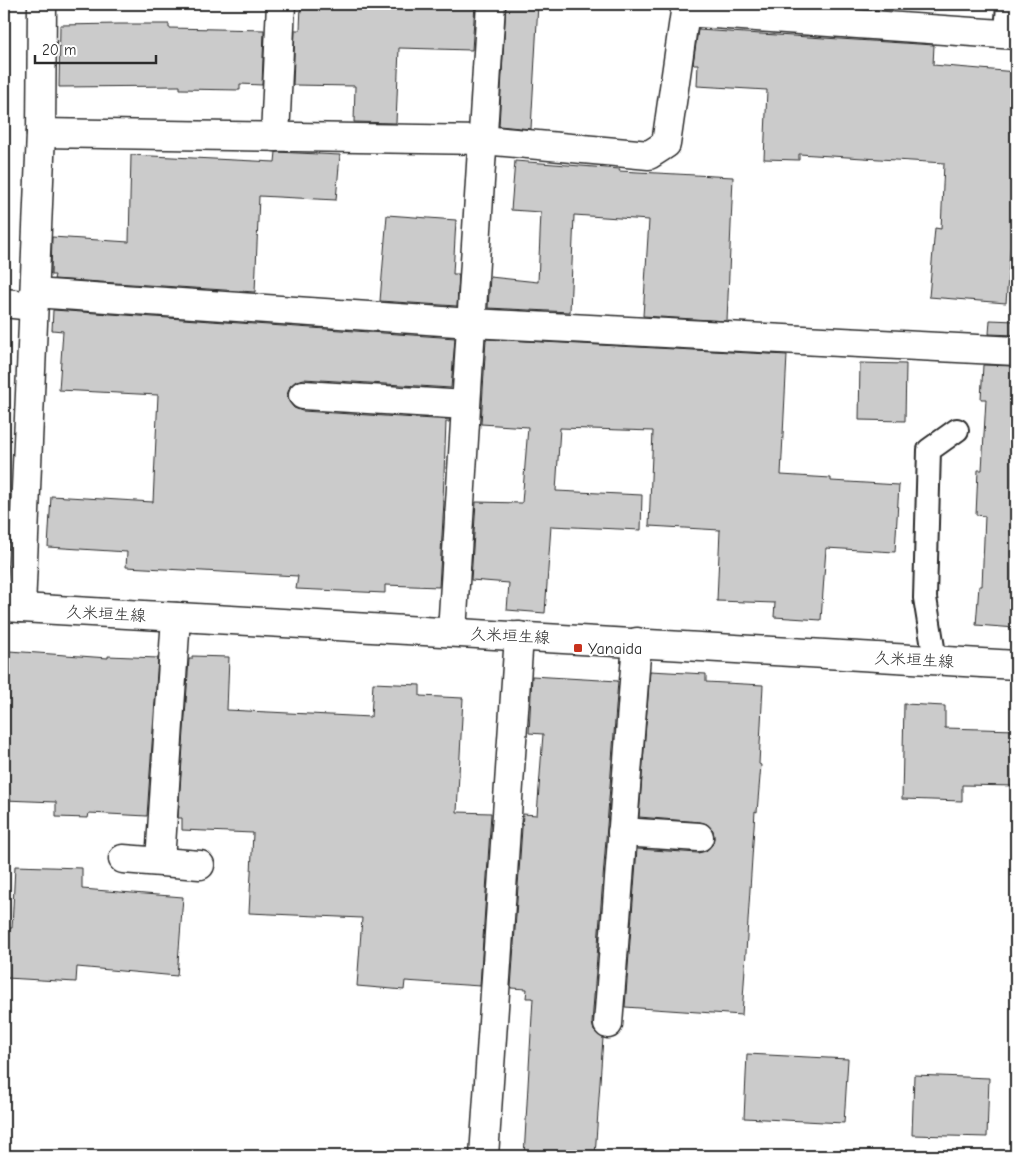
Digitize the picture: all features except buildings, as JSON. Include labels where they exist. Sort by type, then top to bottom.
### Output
[{"type":"street","points":[[12,608],[34,299],[41,133],[42,4]]},
{"type":"street","points":[[275,137],[281,4]]},
{"type":"street","points":[[452,632],[490,4]]},
{"type":"street","points":[[41,133],[483,140],[649,155],[666,144],[686,8],[1011,35]]},
{"type":"street","points":[[4,303],[34,299],[1016,351]]},
{"type":"street","points":[[303,395],[466,405]]},
{"type":"street","name":"久米垣生線","points":[[12,608],[1016,665]]},
{"type":"street","points":[[160,861],[176,617]]},
{"type":"street","points":[[484,1156],[519,636]]},
{"type":"street","points":[[608,1024],[637,642]]},
{"type":"street","points":[[622,832],[699,837]]},
{"type":"street","points":[[123,858],[200,865]]},
{"type":"lane","points":[[1008,4],[1011,35]]},
{"type":"lane","points":[[935,660],[925,598],[929,450],[957,430]]},
{"type":"place","name":"Yanaida","points":[[578,648]]}]
